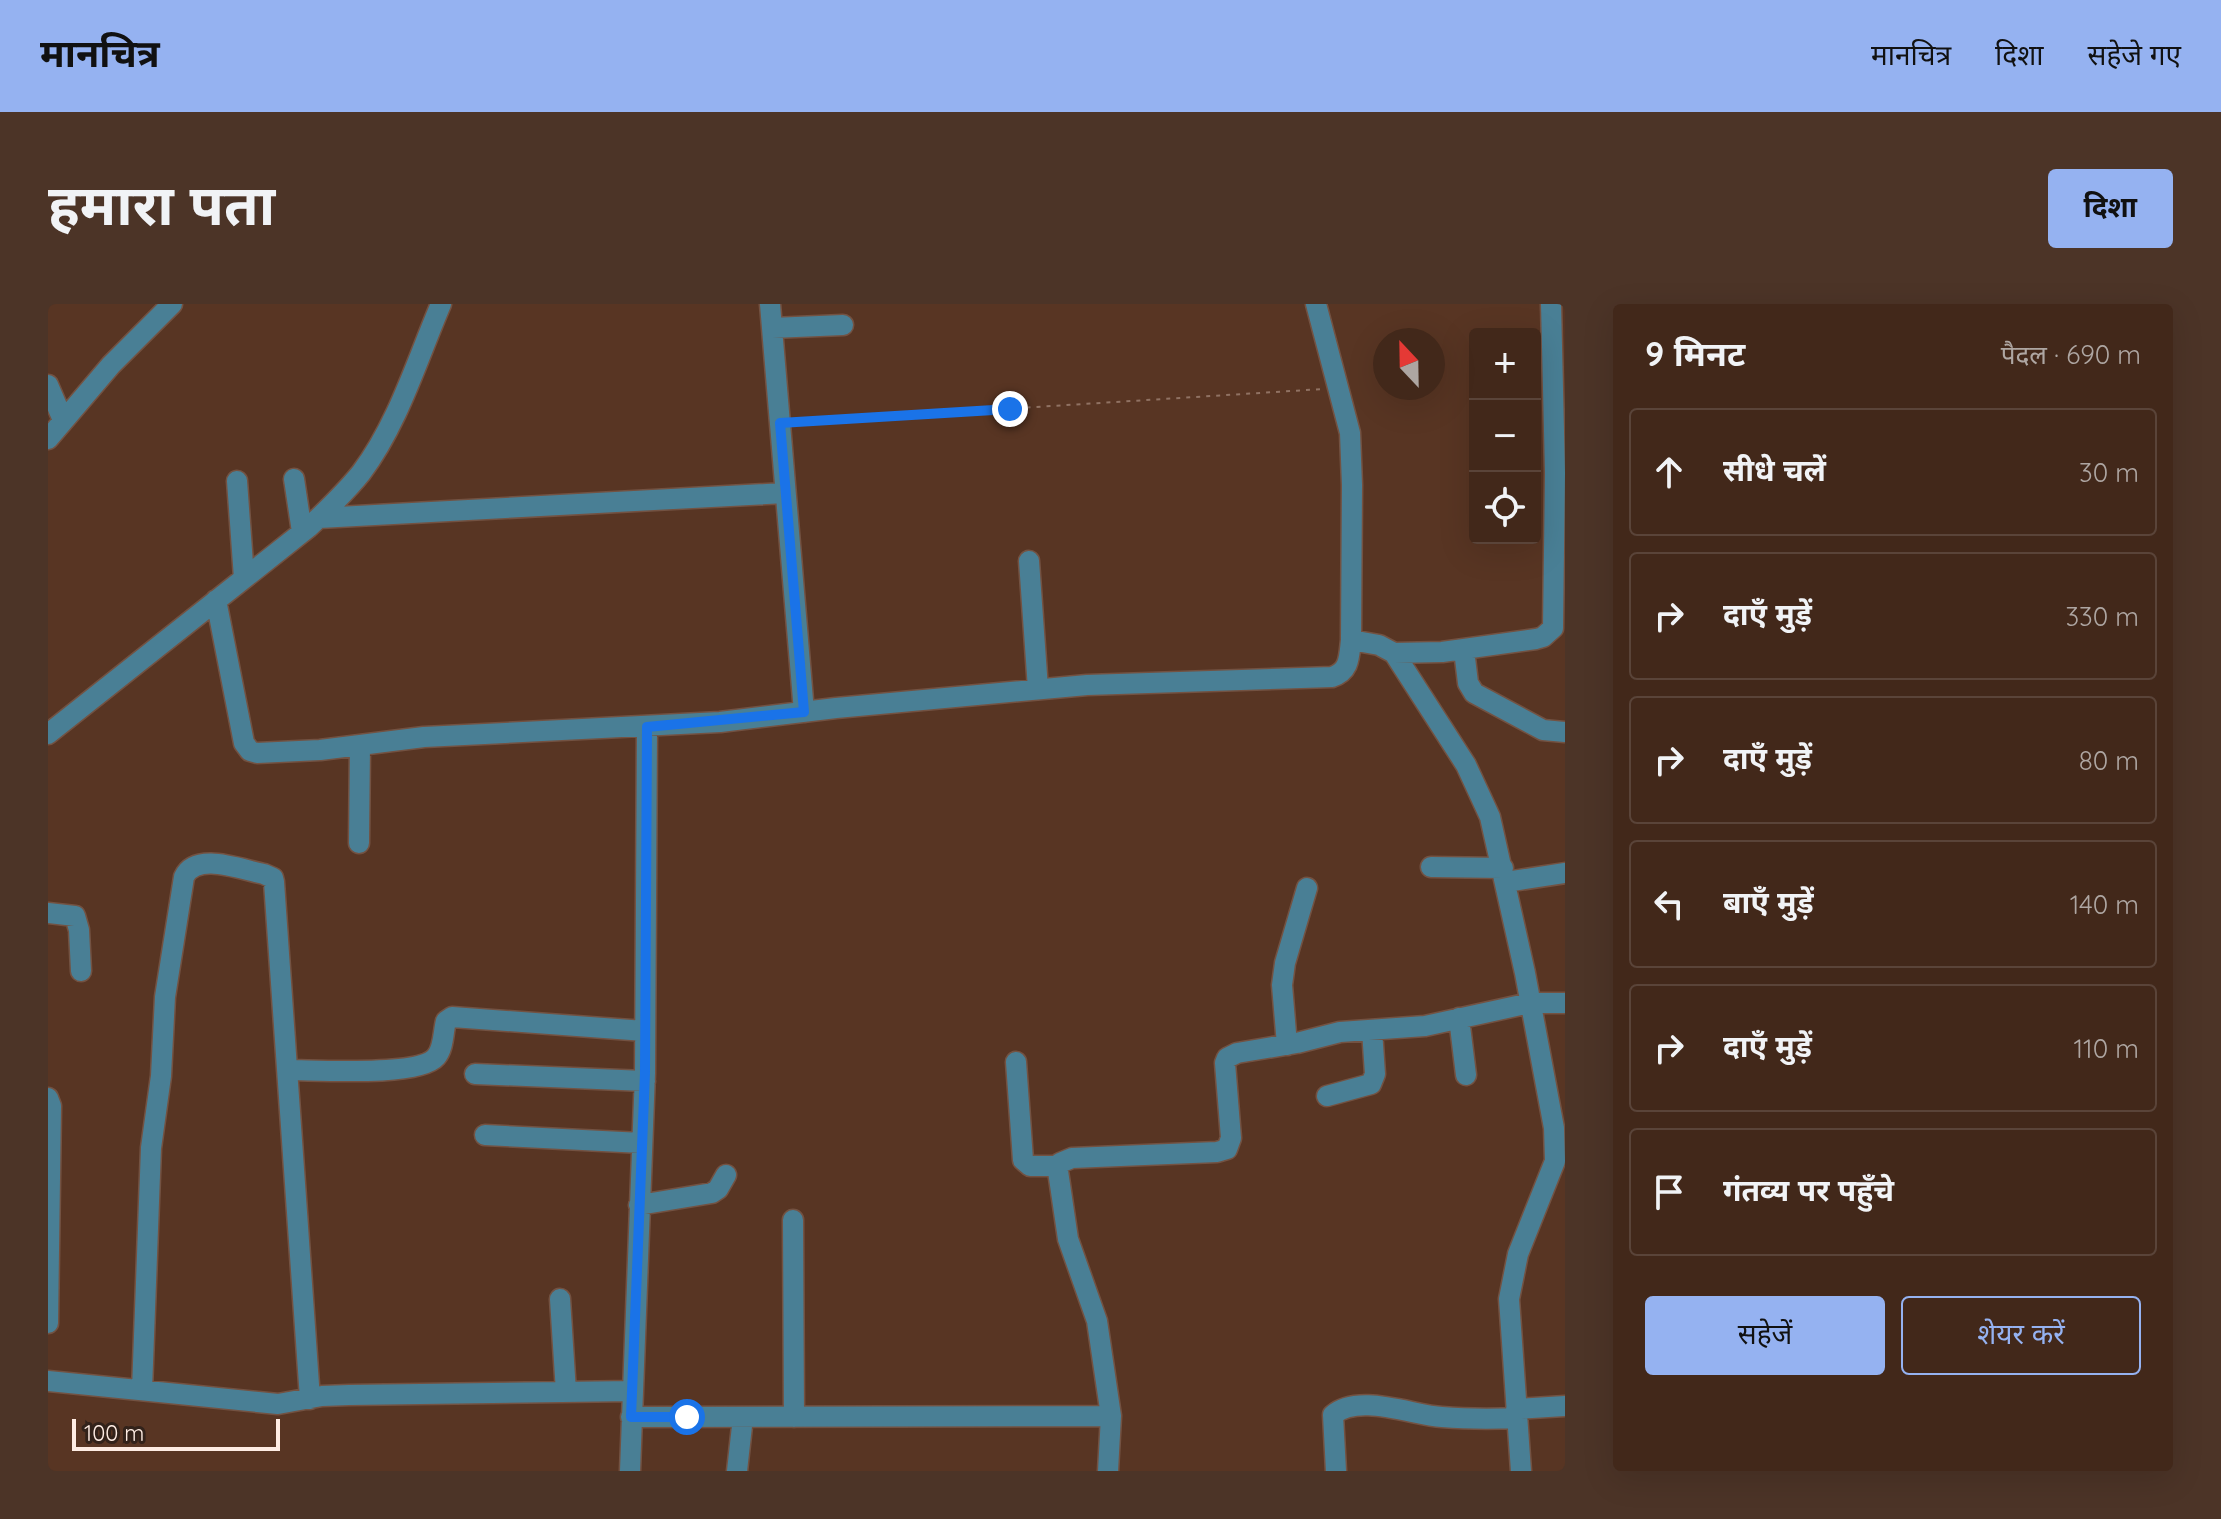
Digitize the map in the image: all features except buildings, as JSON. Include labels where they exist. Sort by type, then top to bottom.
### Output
[{"type":"street","points":[[48,439],[111,365],[172,304]]},
{"type":"street","points":[[48,734],[319,518],[354,481],[378,446],[400,403],[441,304]]},
{"type":"street","points":[[770,304],[804,712]]},
{"type":"street","points":[[216,600],[246,748],[266,753],[424,737],[647,727],[1038,689],[1171,681],[1332,677],[1340,674],[1347,665],[1351,640],[1352,472],[1350,433],[1316,304]]},
{"type":"street","points":[[1394,653],[1464,650],[1536,639],[1549,633],[1554,620],[1560,534],[1551,304]]},
{"type":"street","points":[[772,328],[843,325]]},
{"type":"street","points":[[48,385],[63,420]]},
{"type":"street","points":[[294,479],[302,532]]},
{"type":"street","points":[[237,481],[244,578]]},
{"type":"street","points":[[319,518],[785,493]]},
{"type":"street","points":[[1029,561],[1038,689]]},
{"type":"street","points":[[1351,640],[1387,647],[1394,653],[1466,765],[1490,817],[1504,875],[1555,1143],[1555,1161],[1518,1254],[1512,1278],[1509,1320],[1521,1471]]},
{"type":"street","points":[[1464,650],[1468,683],[1474,693],[1543,730],[1565,732]]},
{"type":"street","points":[[630,1471],[645,1081],[647,727]]},
{"type":"street","points":[[359,843],[360,745]]},
{"type":"street","points":[[142,1390],[151,1148],[161,1076],[165,997],[184,877],[191,867],[204,863],[273,878],[310,1399]]},
{"type":"street","points":[[1431,867],[1504,875],[1565,873]]},
{"type":"street","points":[[1287,1045],[1282,985],[1285,963],[1307,888]]},
{"type":"street","points":[[48,913],[75,916],[79,930],[81,971]]},
{"type":"street","points":[[1016,1062],[1023,1160],[1030,1166],[1058,1166],[1072,1158],[1222,1151],[1230,1145],[1231,1138],[1227,1058],[1237,1053],[1340,1032],[1425,1026],[1530,1003],[1565,1003]]},
{"type":"street","points":[[288,1070],[401,1070],[422,1066],[431,1062],[441,1050],[446,1021],[452,1017],[645,1031]]},
{"type":"street","points":[[1459,1018],[1466,1075]]},
{"type":"street","points":[[1327,1096],[1371,1084],[1375,1074],[1372,1030]]},
{"type":"street","points":[[475,1074],[645,1081]]},
{"type":"street","points":[[48,1098],[51,1106],[48,1323]]},
{"type":"street","points":[[485,1135],[642,1143]]},
{"type":"street","points":[[1058,1166],[1068,1239],[1097,1321],[1111,1416],[1108,1471]]},
{"type":"street","points":[[639,1205],[712,1193],[726,1175]]},
{"type":"street","points":[[793,1220],[794,1417]]},
{"type":"street","points":[[560,1299],[566,1392]]},
{"type":"street","points":[[48,1381],[278,1404],[349,1395],[632,1391]]},
{"type":"street","points":[[1336,1471],[1333,1415],[1345,1408],[1374,1406],[1438,1417],[1473,1419],[1565,1406]]},
{"type":"street","points":[[631,1417],[1111,1416]]},
{"type":"street","points":[[737,1471],[743,1417]]},
{"type":"path","points":[[780,423],[1339,388]]},
{"type":"route","points":[[687,1417],[631,1417],[645,1073],[647,727],[804,712],[780,423],[1010,409]]}]
